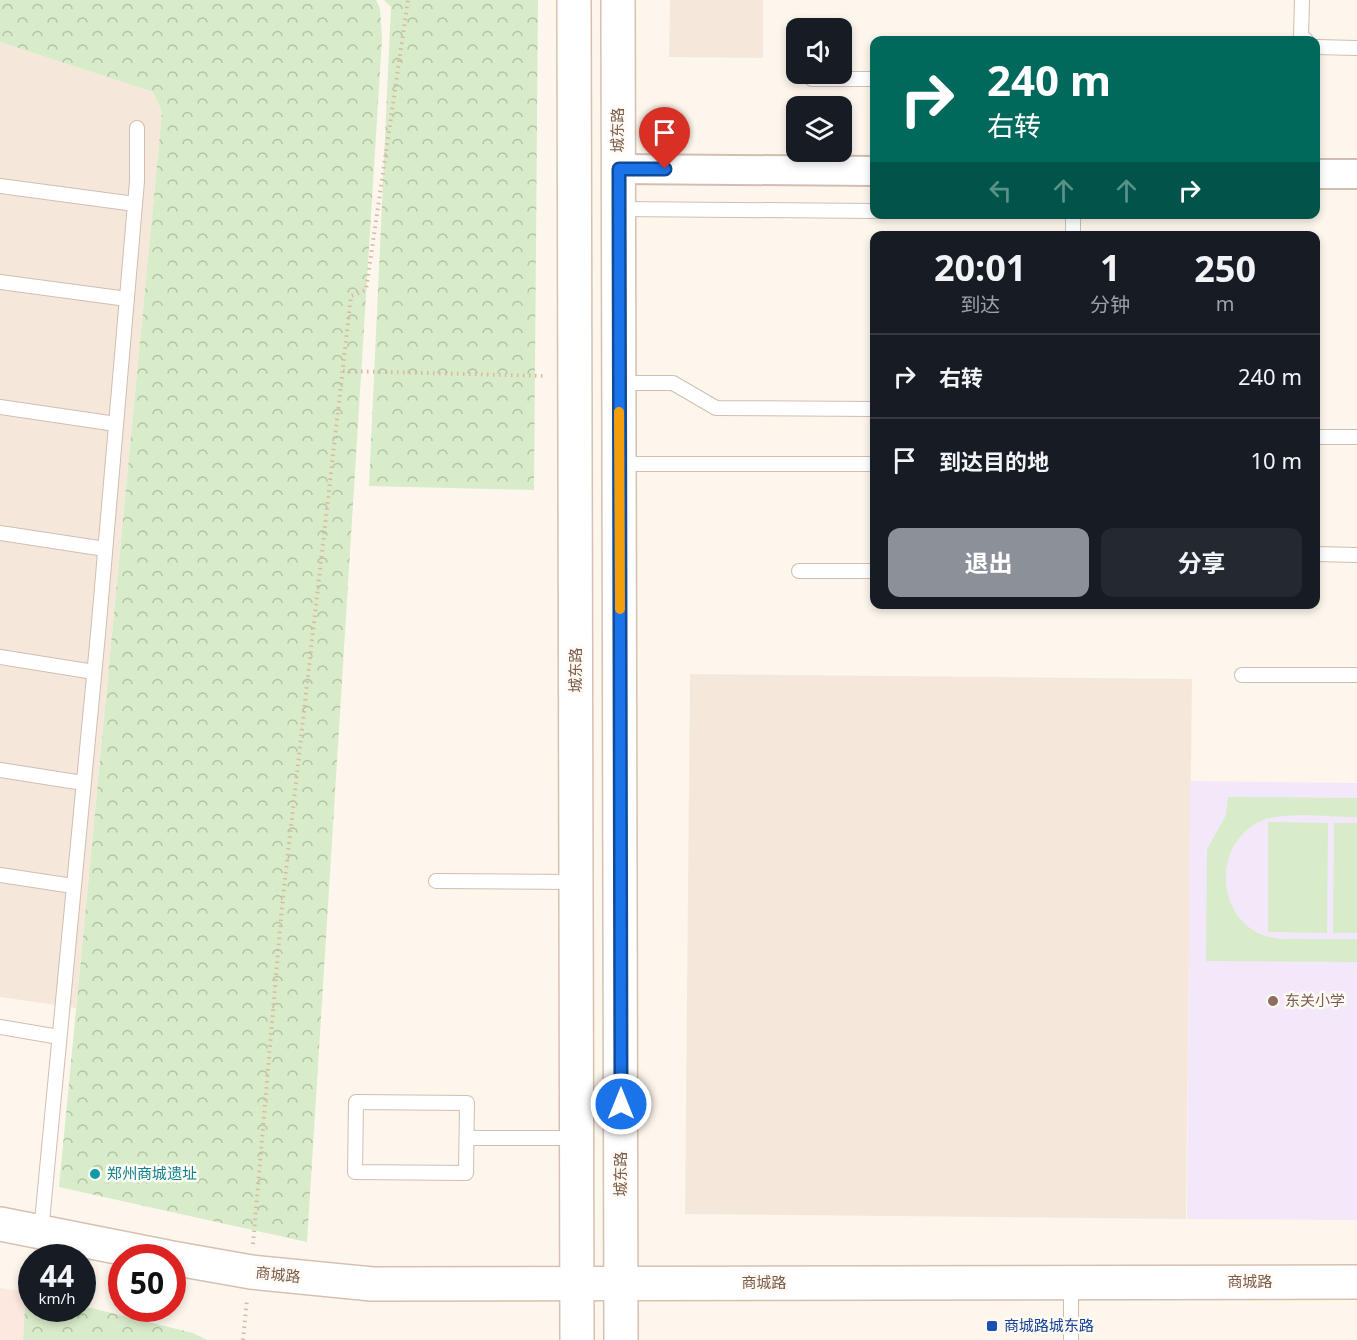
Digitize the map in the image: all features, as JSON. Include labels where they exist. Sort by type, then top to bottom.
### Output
[{"type":"main road","name":"城东路","points":[[574,0],[577,1340]]},
{"type":"main road","name":"城东路","points":[[618,0],[621,1340]]},
{"type":"main road","points":[[0,1224],[108,1245]]},
{"type":"main road","name":"商城路","points":[[186,1261],[250,1272],[372,1284],[1357,1282]]},
{"type":"street","points":[[619,169],[870,171]]},
{"type":"street","points":[[1320,174],[1357,174]]},
{"type":"lane","points":[[1301,36],[1302,0]]},
{"type":"lane","points":[[1320,48],[1357,48]]},
{"type":"lane","points":[[852,79],[870,79]]},
{"type":"lane","points":[[41,1232],[127,299],[135,204],[137,128]]},
{"type":"lane","points":[[0,186],[135,204]]},
{"type":"lane","points":[[619,208],[870,210]]},
{"type":"lane","points":[[0,282],[127,299]]},
{"type":"lane","points":[[619,383],[672,383],[716,408],[870,410]]},
{"type":"lane","points":[[0,407],[116,424]]},
{"type":"lane","points":[[1320,437],[1357,437]]},
{"type":"lane","points":[[619,464],[870,464]]},
{"type":"lane","points":[[0,533],[105,549]]},
{"type":"lane","points":[[1320,554],[1357,555]]},
{"type":"lane","points":[[799,571],[870,571]]},
{"type":"lane","points":[[0,657],[94,672]]},
{"type":"lane","points":[[1242,675],[1357,675]]},
{"type":"lane","points":[[0,770],[83,783]]},
{"type":"lane","points":[[0,875],[73,886]]},
{"type":"lane","points":[[436,881],[576,882]]},
{"type":"lane","points":[[0,1027],[58,1037]]},
{"type":"lane","points":[[356,1102],[467,1102],[467,1138],[466,1173],[355,1172],[356,1102]]},
{"type":"lane","points":[[467,1138],[577,1138]]},
{"type":"lane","points":[[1071,1282],[1071,1340]]},
{"type":"path","points":[[243,1340],[282,906],[351,296],[366,290],[408,0]]},
{"type":"path","points":[[343,371],[575,377]]},
{"type":"shaded area","points":[[670,0],[763,0],[763,58],[669,57]]},
{"type":"shaded area","points":[[0,42],[153,92],[162,112],[76,1008],[0,997]]},
{"type":"shaded area","points":[[690,674],[1192,679],[1186,1219],[685,1214]]},
{"type":"shaded area","name":"东关小学","points":[[1190,781],[1357,783],[1357,1220],[1187,1219]]},
{"type":"shaded area","points":[[0,1288],[18,1291],[18,1322],[24,1322],[23,1340],[0,1340]]},
{"type":"green space","points":[[0,0],[376,0],[380,8],[382,39],[307,1242],[59,1187],[162,112],[153,92],[0,42]]},
{"type":"green space","points":[[384,0],[538,0],[534,490],[369,486],[391,7]]},
{"type":"green space","points":[[1228,797],[1357,798],[1357,817],[1281,816],[1261,821],[1244,832],[1233,848],[1227,866],[1226,885],[1231,903],[1240,919],[1255,931],[1281,939],[1357,939],[1357,962],[1206,961],[1207,849],[1226,815]]},
{"type":"green space","points":[[1268,822],[1328,823],[1327,933],[1268,932]]},
{"type":"green space","points":[[1334,823],[1357,823],[1357,933],[1333,933]]},
{"type":"green space","points":[[96,1309],[108,1312],[108,1322],[148,1322],[193,1333],[207,1340],[23,1340],[24,1322],[96,1322]]},
{"type":"slow traffic","points":[[619,412],[620,609]]},
{"type":"place","name":"东关小学","points":[[1273,1001]]},
{"type":"place","name":"郑州商城遗址","points":[[95,1174]]},
{"type":"place","name":"商城路城东路","points":[[992,1326]]},
{"type":"route","points":[[621,1104],[619,169],[665,169]]}]
